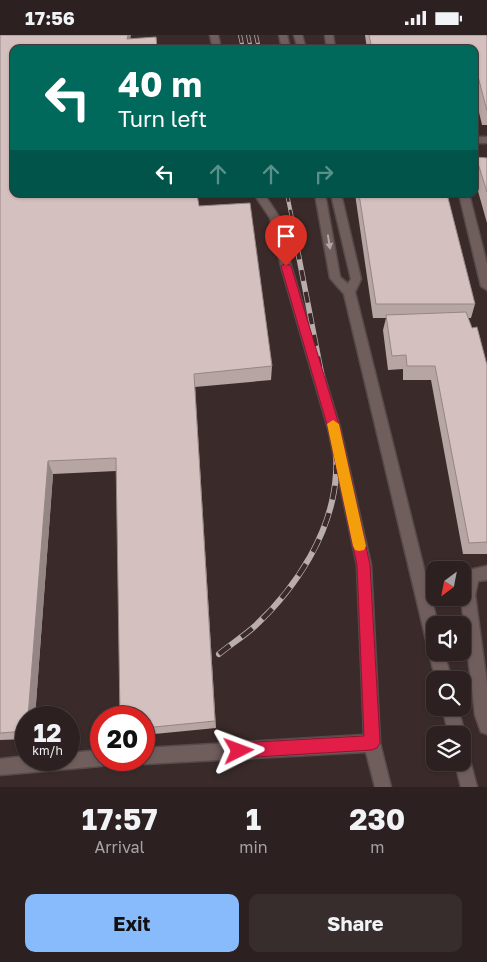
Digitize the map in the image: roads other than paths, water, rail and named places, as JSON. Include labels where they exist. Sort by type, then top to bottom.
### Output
[{"type":"street","points":[[261,197],[275,218],[286,266],[334,428],[364,565],[372,743],[383,787]]},
{"type":"street","points":[[321,197],[336,278],[349,292],[428,616]]},
{"type":"street","points":[[337,197],[356,279],[349,292]]},
{"type":"street","points":[[465,197],[487,286]]},
{"type":"street","points":[[487,573],[474,575],[469,583],[468,595],[483,715],[487,726]]},
{"type":"street","points":[[155,755],[372,743]]},
{"type":"street","points":[[0,767],[90,760]]},
{"type":"street","points":[[465,771],[469,787]]},
{"type":"railway","points":[[240,35],[242,45]]},
{"type":"railway","points":[[248,35],[250,45]]},
{"type":"railway","points":[[256,35],[258,45]]},
{"type":"railway","points":[[288,197],[294,228]]},
{"type":"railway","points":[[293,227],[336,448],[336,473]]},
{"type":"railway","points":[[219,654],[255,626],[285,594],[298,576],[310,557],[328,516],[336,473]]}]
